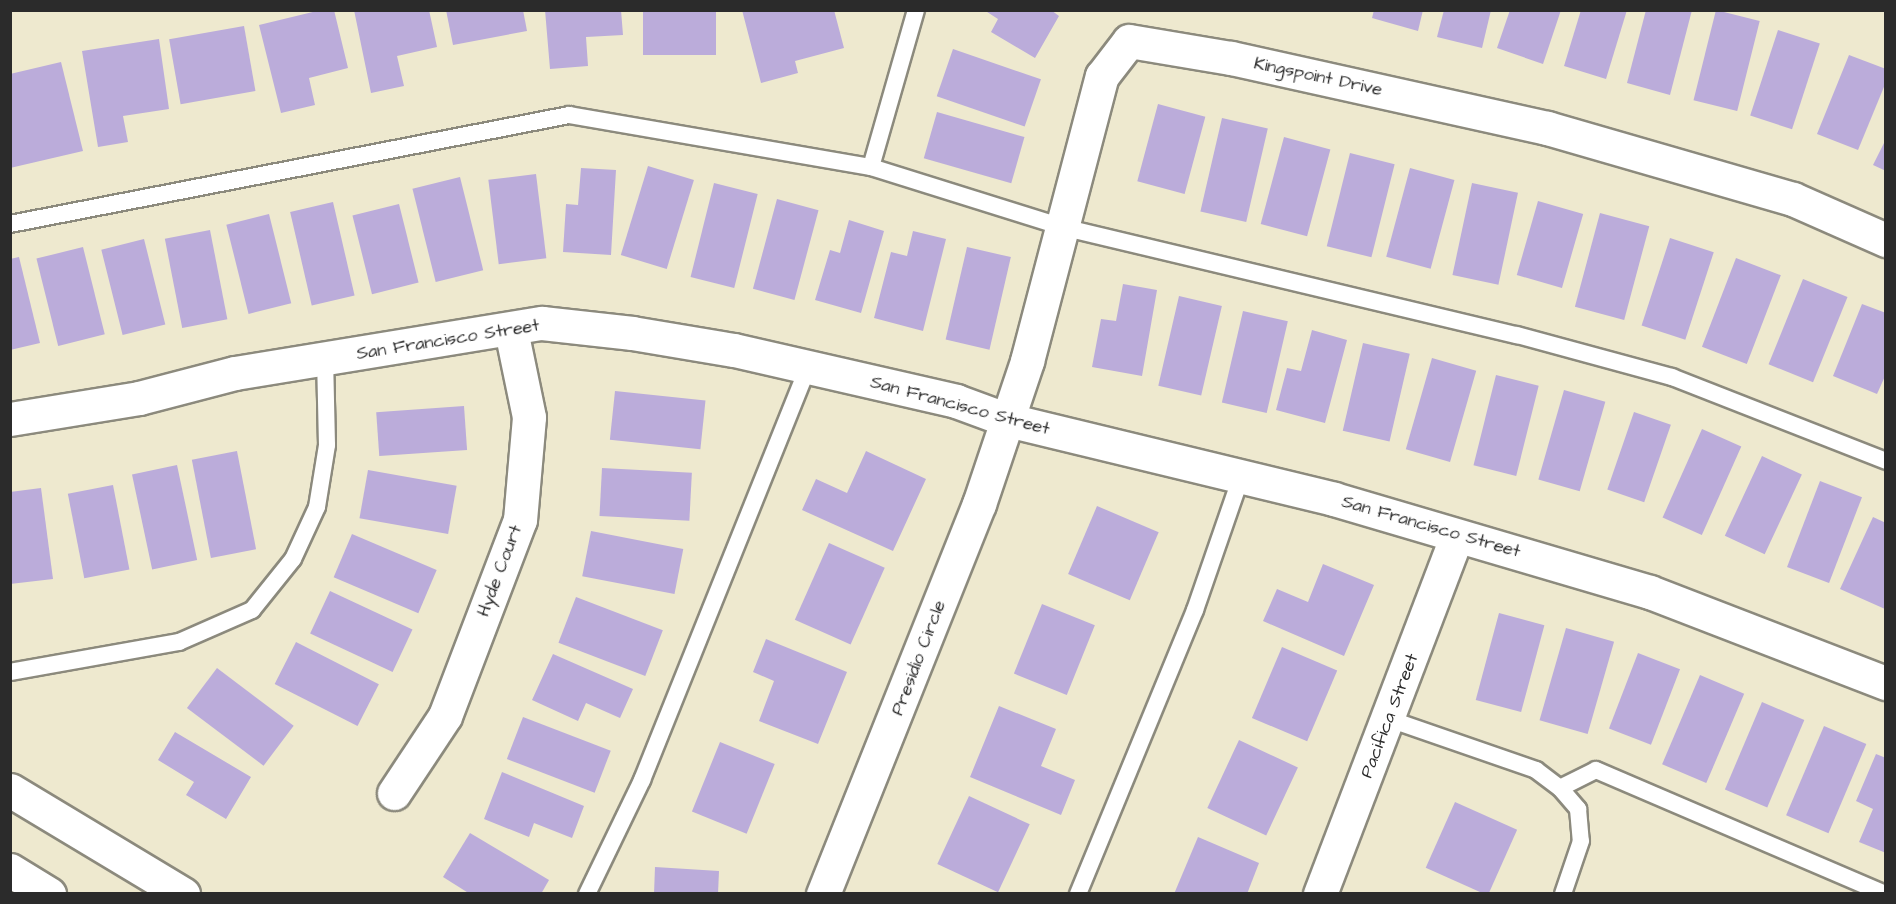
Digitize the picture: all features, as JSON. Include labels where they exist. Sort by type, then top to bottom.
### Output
[{"type":"street","name":"Kingspoint Drive","points":[[1008,420],[1102,76],[1129,41],[1231,58],[1547,128],[1793,199],[1886,240]]},
{"type":"street","name":"San Francisco Street","points":[[10,418],[139,398],[235,373],[511,330],[542,323],[632,333],[808,367],[956,400],[1008,420],[1334,499],[1456,537],[1650,592],[1886,683]]},
{"type":"street","name":"Hyde Court","points":[[394,793],[445,716],[520,520],[529,417],[511,330]]},
{"type":"street","name":"Presidio Circle","points":[[823,894],[979,504],[1008,420]]},
{"type":"street","name":"Pacifica Street","points":[[1320,894],[1389,719],[1456,537]]},
{"type":"street","points":[[10,790],[183,894]]},
{"type":"street","points":[[10,870],[49,894]]},
{"type":"lane","points":[[871,167],[916,10]]},
{"type":"lane","points":[[10,224],[569,115],[871,167],[1062,227],[1518,335],[1672,377],[1886,461]]},
{"type":"lane","points":[[10,672],[179,642],[252,610],[293,559],[317,507],[327,445],[325,359]]},
{"type":"lane","points":[[587,894],[642,780],[808,367]]},
{"type":"lane","points":[[1078,894],[1195,610],[1241,477]]},
{"type":"lane","points":[[1389,719],[1536,770],[1560,788],[1578,809],[1581,841],[1563,894]]},
{"type":"lane","points":[[1560,788],[1596,770],[1885,894]]},
{"type":"building","points":[[321,10],[334,10],[348,68],[309,78],[315,105],[281,113],[259,25]]},
{"type":"building","points":[[354,10],[429,10],[437,47],[397,56],[404,86],[371,93]]},
{"type":"building","points":[[446,10],[523,10],[527,31],[453,45]]},
{"type":"building","points":[[545,10],[621,10],[623,35],[586,37],[588,66],[550,69]]},
{"type":"building","points":[[643,10],[716,10],[716,55],[643,55]]},
{"type":"building","points":[[742,10],[834,10],[844,48],[795,61],[798,73],[761,83]]},
{"type":"building","points":[[984,10],[1051,10],[1059,16],[1035,58],[991,32],[998,19]]},
{"type":"building","points":[[1374,10],[1423,10],[1418,31],[1372,18]]},
{"type":"building","points":[[1444,10],[1491,10],[1482,48],[1437,37]]},
{"type":"building","points":[[1510,10],[1561,10],[1543,64],[1497,48]]},
{"type":"building","points":[[1581,10],[1627,10],[1606,79],[1564,66]]},
{"type":"building","points":[[1646,10],[1692,10],[1670,95],[1627,83]]},
{"type":"building","points":[[1716,10],[1760,21],[1737,111],[1694,100]]},
{"type":"building","points":[[244,26],[255,91],[181,104],[169,39]]},
{"type":"building","points":[[1778,30],[1820,44],[1792,129],[1750,116]]},
{"type":"building","points":[[159,39],[169,109],[123,116],[128,142],[98,147],[82,51]]},
{"type":"building","points":[[953,49],[1041,79],[1025,127],[937,96]]},
{"type":"building","points":[[1849,55],[1886,69],[1886,82],[1858,150],[1817,134]]},
{"type":"building","points":[[61,62],[83,151],[10,168],[10,74]]},
{"type":"building","points":[[1158,104],[1205,117],[1185,194],[1137,181]]},
{"type":"building","points":[[937,112],[1024,137],[1011,183],[924,158]]},
{"type":"building","points":[[1222,118],[1268,129],[1246,222],[1200,212]]},
{"type":"building","points":[[1284,137],[1330,149],[1307,236],[1261,224]]},
{"type":"building","points":[[1886,139],[1886,171],[1873,165]]},
{"type":"building","points":[[1350,153],[1395,164],[1371,257],[1327,246]]},
{"type":"building","points":[[648,166],[694,180],[667,269],[621,255]]},
{"type":"building","points":[[581,168],[616,170],[611,255],[563,252],[566,204],[578,205]]},
{"type":"building","points":[[1410,168],[1454,180],[1431,269],[1386,257]]},
{"type":"building","points":[[536,174],[546,258],[499,264],[488,180]]},
{"type":"building","points":[[460,177],[483,270],[436,282],[412,189]]},
{"type":"building","points":[[714,183],[758,194],[734,288],[691,277]]},
{"type":"building","points":[[1472,183],[1518,193],[1498,285],[1452,275]]},
{"type":"building","points":[[777,199],[819,210],[794,300],[753,289]]},
{"type":"building","points":[[1538,201],[1583,214],[1562,288],[1517,275]]},
{"type":"building","points":[[333,202],[355,296],[312,305],[290,212]]},
{"type":"building","points":[[399,204],[419,283],[372,294],[352,216]]},
{"type":"building","points":[[1600,213],[1649,226],[1624,320],[1575,307]]},
{"type":"building","points":[[269,214],[291,303],[249,314],[226,225]]},
{"type":"building","points":[[849,220],[884,231],[861,313],[815,300],[830,250],[840,253]]},
{"type":"building","points":[[210,230],[227,319],[182,328],[165,239]]},
{"type":"building","points":[[913,231],[946,239],[923,331],[874,318],[891,252],[907,256]]},
{"type":"building","points":[[1670,238],[1714,252],[1685,340],[1642,325]]},
{"type":"building","points":[[144,239],[165,324],[123,335],[101,250]]},
{"type":"building","points":[[83,247],[105,334],[58,346],[36,259]]},
{"type":"building","points":[[967,247],[1011,257],[989,350],[946,340]]},
{"type":"building","points":[[19,257],[40,343],[10,350],[10,259]]},
{"type":"building","points":[[1736,258],[1781,275],[1747,364],[1702,347]]},
{"type":"building","points":[[1803,279],[1848,297],[1813,382],[1769,364]]},
{"type":"building","points":[[1123,284],[1157,290],[1142,376],[1092,367],[1101,319],[1116,321]]},
{"type":"building","points":[[1179,296],[1222,306],[1201,396],[1158,386]]},
{"type":"building","points":[[1862,304],[1886,313],[1886,374],[1877,394],[1833,376]]},
{"type":"building","points":[[1243,311],[1288,321],[1267,413],[1222,403]]},
{"type":"building","points":[[1312,330],[1347,340],[1325,423],[1276,410],[1287,368],[1301,371]]},
{"type":"building","points":[[1363,343],[1410,354],[1390,441],[1343,431]]},
{"type":"building","points":[[1432,358],[1476,371],[1450,462],[1406,449]]},
{"type":"building","points":[[1496,375],[1539,386],[1516,476],[1474,465]]},
{"type":"building","points":[[1564,390],[1605,402],[1580,491],[1538,479]]},
{"type":"building","points":[[615,391],[706,401],[700,449],[610,440]]},
{"type":"building","points":[[464,406],[467,450],[379,456],[376,412]]},
{"type":"building","points":[[1634,412],[1671,425],[1644,502],[1607,490]]},
{"type":"building","points":[[1702,429],[1741,446],[1702,535],[1663,518]]},
{"type":"building","points":[[237,451],[256,549],[211,558],[192,460]]},
{"type":"building","points":[[866,451],[926,479],[893,551],[802,510],[816,479],[847,493]]},
{"type":"building","points":[[1762,456],[1802,475],[1765,554],[1725,536]]},
{"type":"building","points":[[177,465],[197,560],[152,569],[132,475]]},
{"type":"building","points":[[602,468],[692,473],[689,521],[599,516]]},
{"type":"building","points":[[368,470],[457,486],[448,534],[359,518]]},
{"type":"building","points":[[1820,481],[1862,497],[1829,583],[1787,567]]},
{"type":"building","points":[[113,485],[129,569],[84,578],[68,494]]},
{"type":"building","points":[[41,488],[53,579],[10,584],[10,492]]},
{"type":"building","points":[[1097,506],[1159,532],[1130,600],[1068,574]]},
{"type":"building","points":[[1873,517],[1886,523],[1885,609],[1840,589]]},
{"type":"building","points":[[591,531],[683,549],[674,594],[582,576]]},
{"type":"building","points":[[352,534],[437,570],[418,613],[334,577]]},
{"type":"building","points":[[829,543],[885,568],[851,645],[795,620]]},
{"type":"building","points":[[1323,564],[1374,585],[1344,656],[1263,621],[1277,589],[1308,602]]},
{"type":"building","points":[[330,591],[412,629],[393,672],[310,634]]},
{"type":"building","points":[[576,597],[663,630],[645,676],[558,643]]},
{"type":"building","points":[[1042,604],[1095,625],[1067,695],[1014,674]]},
{"type":"building","points":[[1499,613],[1544,625],[1521,712],[1476,700]]},
{"type":"building","points":[[1566,628],[1614,642],[1588,734],[1540,720]]},
{"type":"building","points":[[766,639],[847,672],[818,744],[759,721],[774,681],[753,672]]},
{"type":"building","points":[[296,642],[379,684],[358,726],[275,684]]},
{"type":"building","points":[[1282,647],[1337,670],[1307,741],[1252,718]]},
{"type":"building","points":[[1638,653],[1680,669],[1651,745],[1609,729]]},
{"type":"building","points":[[553,654],[633,689],[620,718],[586,703],[578,721],[532,700]]},
{"type":"building","points":[[217,668],[294,726],[264,766],[187,708]]},
{"type":"building","points":[[1700,675],[1744,694],[1706,783],[1662,764]]},
{"type":"building","points":[[1762,702],[1804,720],[1767,807],[1725,789]]},
{"type":"building","points":[[999,706],[1056,729],[1041,766],[1075,780],[1061,815],[970,777]]},
{"type":"building","points":[[523,717],[611,751],[595,793],[507,759]]},
{"type":"building","points":[[1824,726],[1866,744],[1828,833],[1786,815]]},
{"type":"building","points":[[175,732],[251,777],[226,819],[186,795],[194,782],[158,760]]},
{"type":"building","points":[[1239,740],[1298,767],[1266,835],[1207,808]]},
{"type":"building","points":[[720,742],[775,764],[747,834],[692,812]]},
{"type":"building","points":[[1876,754],[1886,758],[1886,853],[1859,842],[1873,809],[1856,801]]},
{"type":"building","points":[[502,772],[584,806],[572,838],[534,823],[529,837],[484,819]]},
{"type":"building","points":[[969,796],[1030,824],[998,892],[937,864]]},
{"type":"building","points":[[1455,802],[1517,830],[1488,894],[1426,868]]},
{"type":"building","points":[[470,833],[549,880],[541,894],[470,894],[443,877]]},
{"type":"building","points":[[1198,837],[1259,863],[1247,894],[1174,894]]},
{"type":"building","points":[[655,867],[719,871],[718,894],[654,894]]}]
